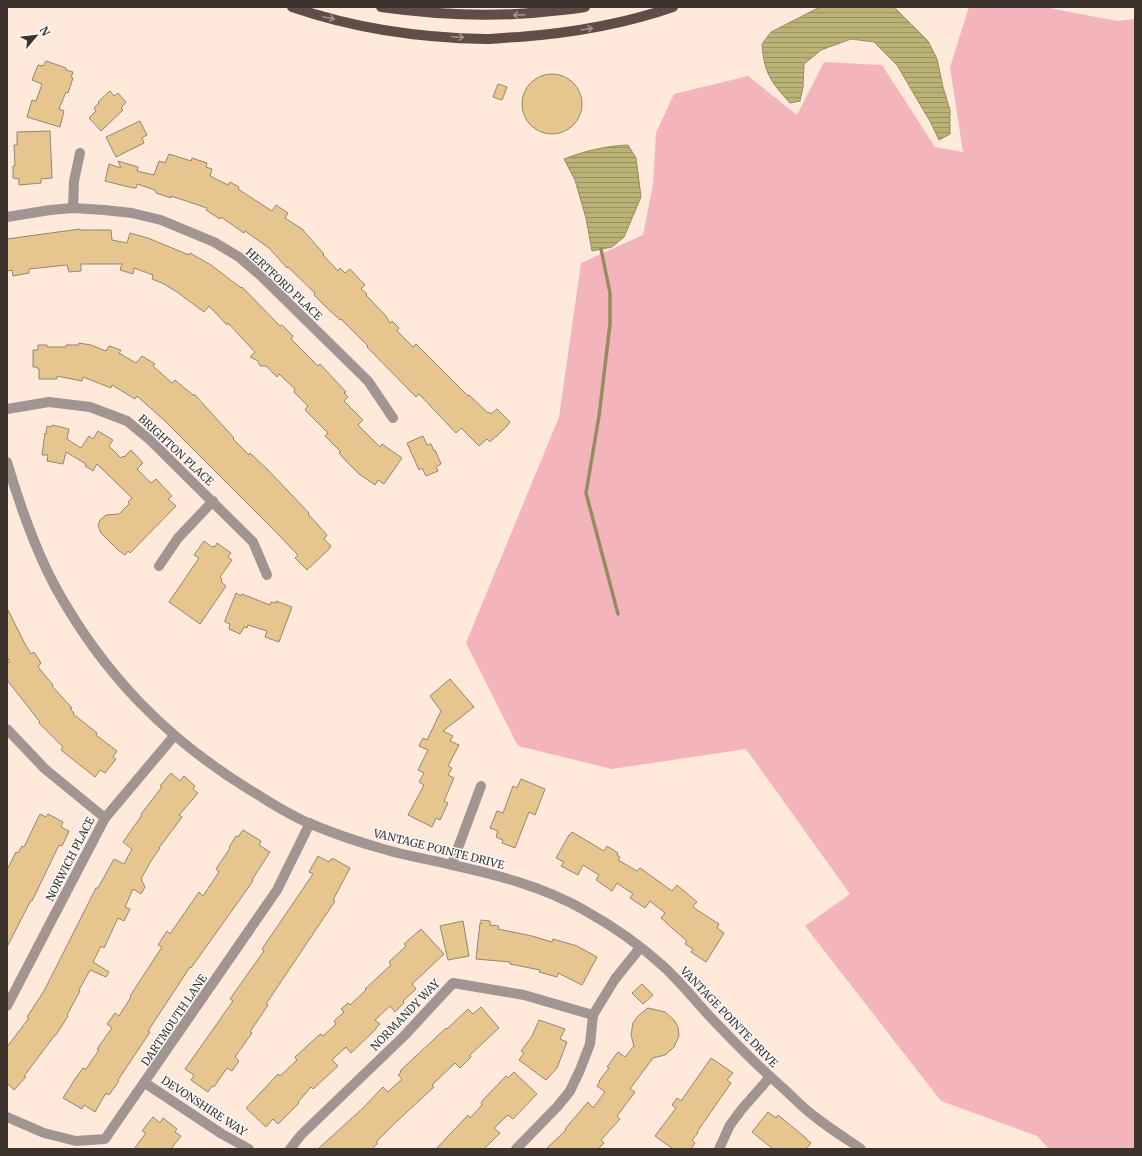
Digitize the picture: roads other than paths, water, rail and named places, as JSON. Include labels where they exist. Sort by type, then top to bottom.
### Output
[{"type":"main road","points":[[292,7],[317,15],[370,27],[428,36],[487,39],[538,35],[591,28],[652,14],[674,7]]},
{"type":"main road","points":[[381,7],[424,13],[480,16],[527,14],[585,7]]},
{"type":"street","points":[[73,208],[74,180],[80,153]]},
{"type":"street","name":"HERTFORD PLACE","points":[[7,217],[73,208],[132,213],[161,220],[214,242],[239,257],[260,275],[368,381],[393,418]]},
{"type":"street","name":"BRIGHTON PLACE","points":[[7,409],[49,402],[90,407],[127,421],[150,440],[213,501],[252,542],[267,575]]},
{"type":"street","name":"VANTAGE POINTE DRIVE","points":[[7,462],[19,503],[36,547],[60,596],[108,666],[139,702],[174,736],[225,775],[280,808],[310,823],[388,851],[452,864],[508,879],[552,894],[582,908],[611,926],[663,966],[719,1026],[770,1077],[812,1115],[861,1149]]},
{"type":"street","points":[[159,566],[178,538],[213,501]]},
{"type":"street","points":[[7,729],[20,745],[44,769],[105,818]]},
{"type":"street","name":"NORWICH PLACE","points":[[7,1006],[105,818],[174,736]]},
{"type":"street","points":[[452,864],[481,786]]},
{"type":"street","name":"DARTMOUTH LANE","points":[[7,1117],[44,1133],[76,1141],[105,1139],[277,890],[310,823]]},
{"type":"street","points":[[516,1149],[557,1107],[570,1091],[590,1044],[593,1015],[615,979],[640,948]]},
{"type":"street","name":"NORMANDY WAY","points":[[290,1149],[305,1130],[404,1036],[453,983],[524,995],[593,1015]]},
{"type":"street","points":[[719,1149],[730,1125],[770,1077]]},
{"type":"street","name":"DEVONSHIRE WAY","points":[[145,1083],[222,1134],[249,1149]]},
{"type":"waterway","points":[[601,249],[610,293],[610,324],[599,416],[586,493],[618,614]]}]
